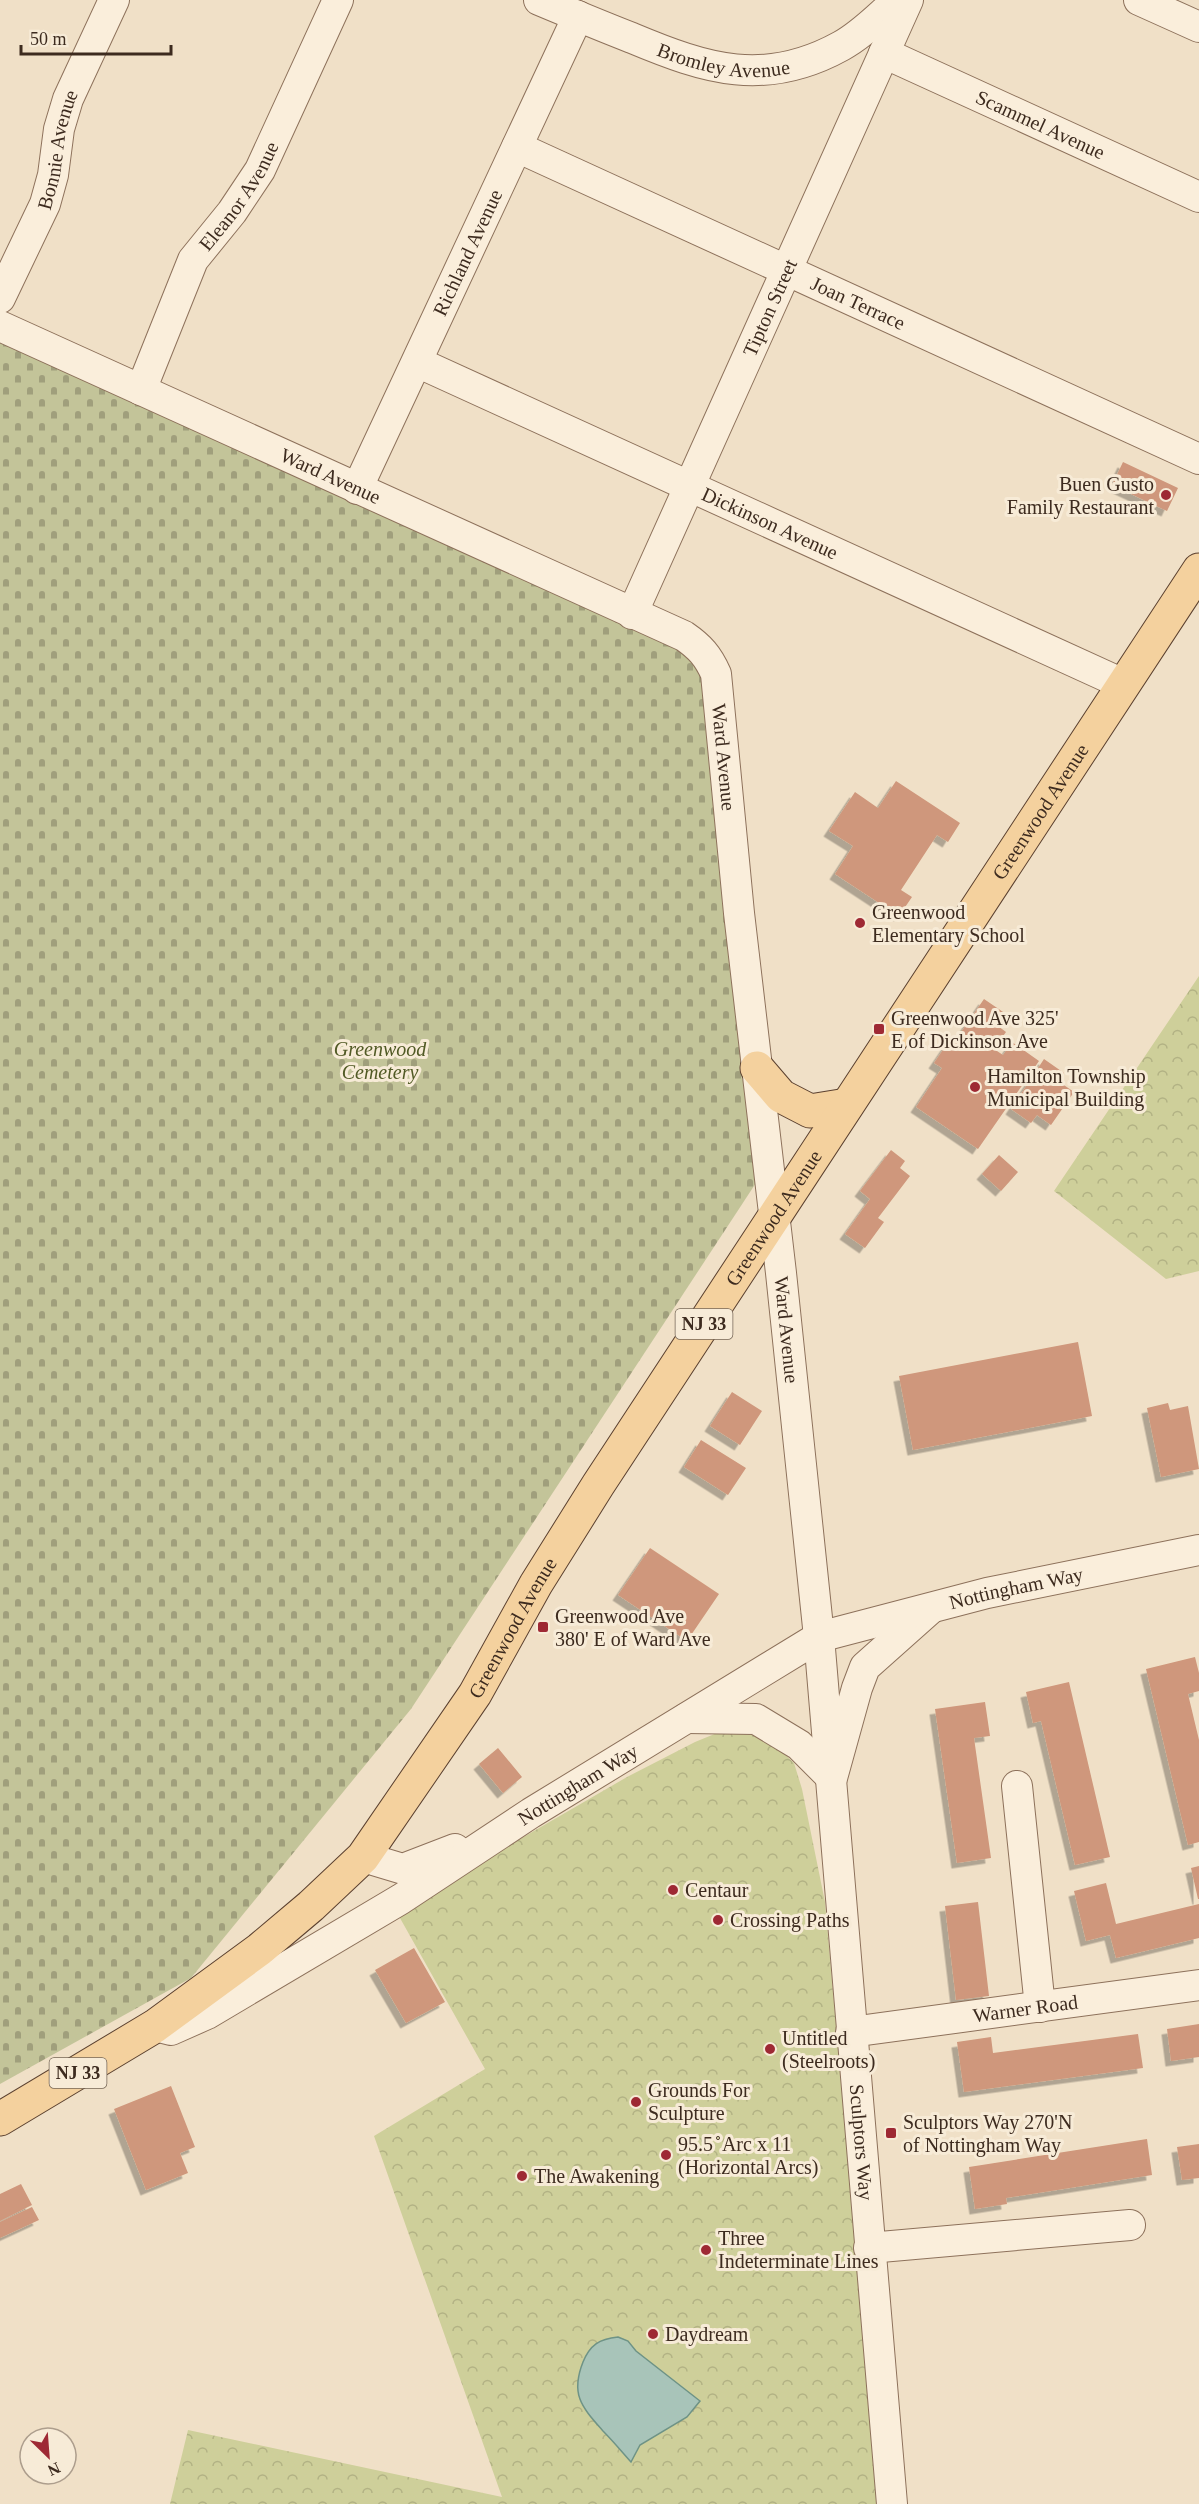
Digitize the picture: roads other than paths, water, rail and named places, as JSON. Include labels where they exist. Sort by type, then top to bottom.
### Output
[{"type":"main road","name":"Greenwood Avenue","points":[[155,2026],[260,1949],[311,1906],[363,1857],[475,1694],[536,1584],[774,1216],[1199,570]]},
{"type":"main road","points":[[757,1068],[781,1096],[810,1111],[847,1106]]},
{"type":"main road","name":"Nottingham Way","points":[[0,2119],[155,2026]]},
{"type":"street","name":"Bonnie Avenue","points":[[0,298],[45,204],[54,175],[60,129],[68,99],[114,0]]},
{"type":"street","name":"Eleanor Avenue","points":[[141,390],[193,261],[232,212],[260,170],[338,0]]},
{"type":"street","name":"Bromley Avenue","points":[[539,0],[695,63],[727,70],[757,71],[790,66],[842,46],[869,27],[898,0]]},
{"type":"street","name":"Tipton Street","points":[[632,614],[908,0]]},
{"type":"street","points":[[1139,0],[1199,27]]},
{"type":"street","name":"Richland Avenue","points":[[357,489],[578,16]]},
{"type":"street","name":"Scammel Avenue","points":[[884,53],[1199,197]]},
{"type":"street","name":"Joan Terrace","points":[[517,147],[1199,459]]},
{"type":"street","name":"Ward Avenue","points":[[0,326],[684,636],[699,646],[710,659],[716,674],[739,913],[819,1637]]},
{"type":"street","name":"Dickinson Avenue","points":[[417,362],[1124,684]]},
{"type":"street","name":"Nottingham Way","points":[[155,2026],[171,2030],[207,2014],[401,1899],[531,1813],[819,1637],[987,1593],[1199,1550]]},
{"type":"street","points":[[687,1718],[756,1719],[799,1745],[832,1778],[865,1667],[933,1607]]},
{"type":"street","name":"Sculptors Way","points":[[819,1637],[892,2504]]},
{"type":"street","points":[[1017,1786],[1040,2007]]},
{"type":"street","points":[[363,1857],[403,1869],[450,1851],[531,1813]]},
{"type":"street","name":"Warner Road","points":[[852,2032],[1199,1985]]},
{"type":"street","points":[[869,2248],[1130,2225]]},
{"type":"place","name":"Buen Gusto Family Restaurant","points":[[1166,495]]},
{"type":"place","name":"Greenwood Elementary School","points":[[860,923]]},
{"type":"place","name":"Greenwood Ave 325' E of Dickinson Ave","points":[[879,1029]]},
{"type":"place","name":"Hamilton Township Municipal Building","points":[[975,1087]]},
{"type":"place","name":"Greenwood Ave 380' E of Ward Ave","points":[[543,1627]]},
{"type":"place","name":"Centaur","points":[[673,1890]]},
{"type":"place","name":"Crossing Paths","points":[[718,1920]]},
{"type":"place","name":"Untitled (Steelroots)","points":[[770,2049]]},
{"type":"place","name":"Grounds For Sculpture","points":[[636,2102]]},
{"type":"place","name":"Sculptors Way 270'N of Nottingham Way","points":[[891,2133]]},
{"type":"place","name":"95.5 ̊ Arc x 11 (Horizontal Arcs)","points":[[666,2155]]},
{"type":"place","name":"The Awakening","points":[[522,2176]]},
{"type":"place","name":"Three Indeterminate Lines","points":[[706,2250]]},
{"type":"place","name":"Daydream","points":[[653,2334]]},
{"type":"park label","name":"Greenwood Cemetery","points":[[380,1060]]}]
